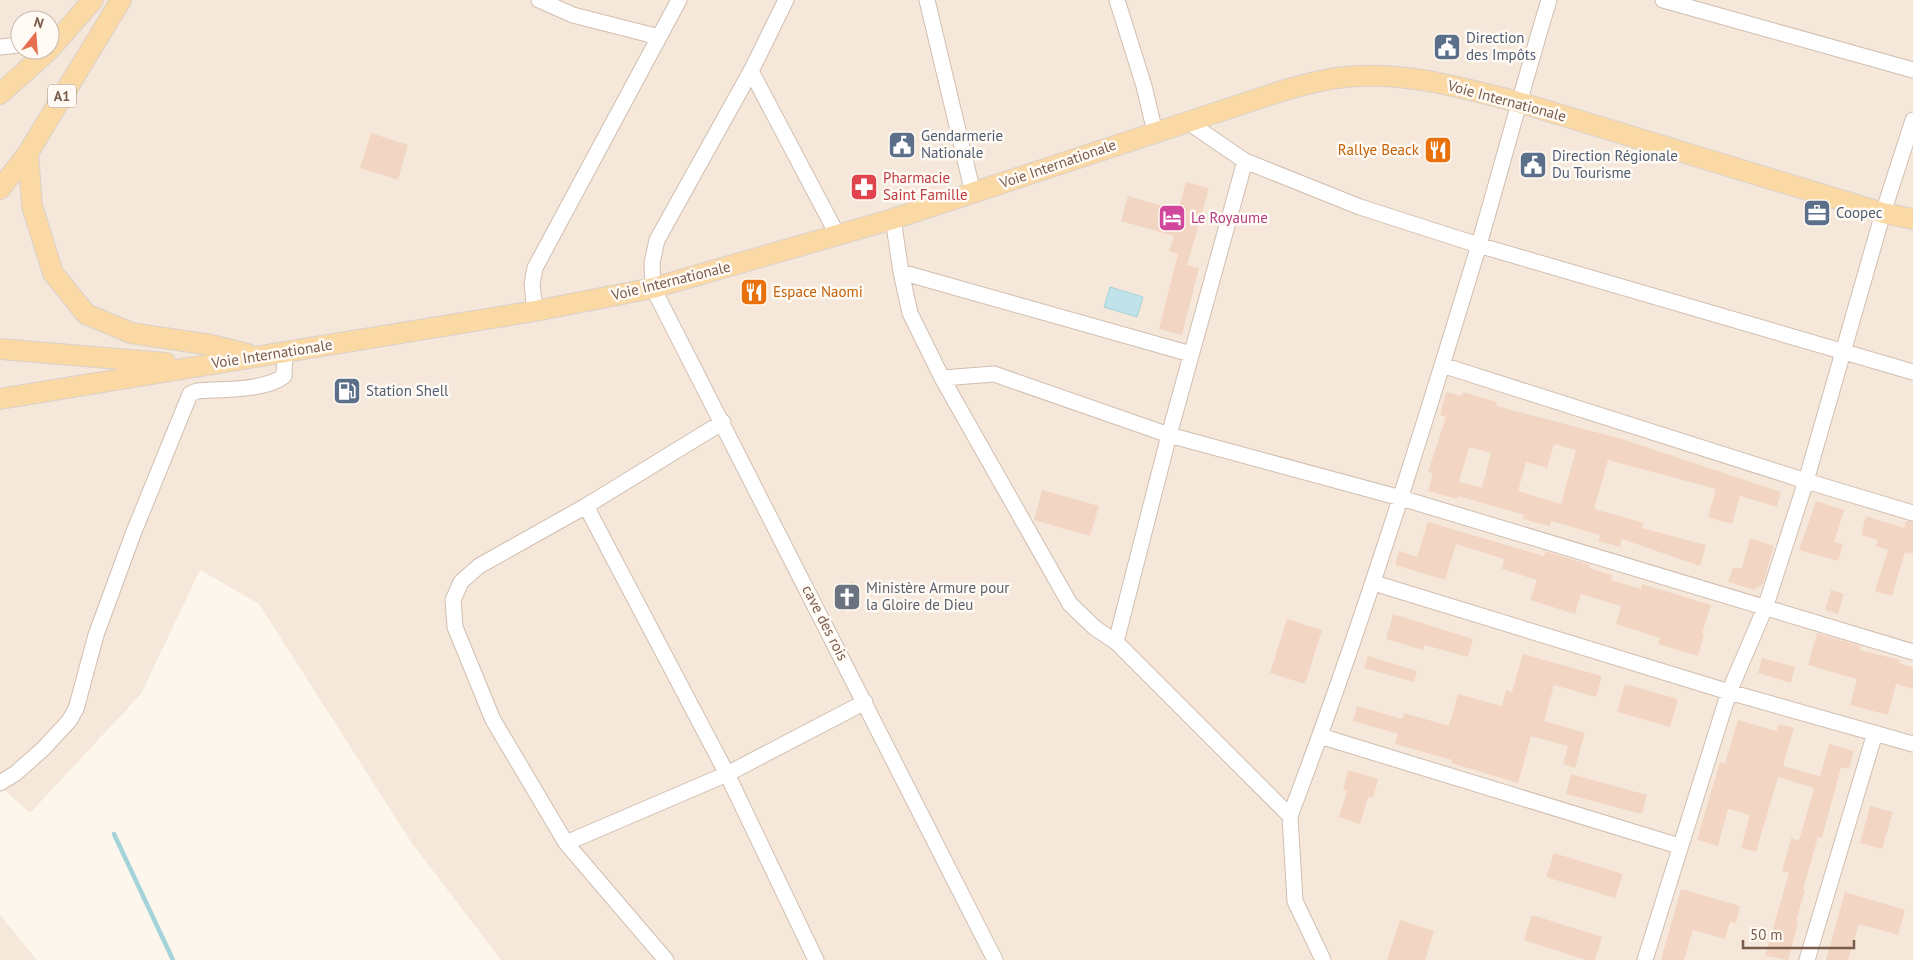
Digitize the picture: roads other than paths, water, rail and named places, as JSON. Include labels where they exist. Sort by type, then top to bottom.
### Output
[{"type":"main road","points":[[60,36],[93,0]]},
{"type":"main road","name":"A1","points":[[0,189],[28,154],[121,0]]},
{"type":"main road","points":[[0,94],[36,60]]},
{"type":"main road","name":"Voie Internationale","points":[[0,399],[535,311],[654,288],[894,219],[1288,89],[1337,78],[1382,76],[1463,87],[1884,213],[1913,219]]},
{"type":"main road","points":[[28,154],[32,206],[53,274],[86,314],[131,333],[211,346],[256,356]]},
{"type":"main road","name":"Voie Internationale","points":[[0,349],[195,366]]},
{"type":"street","points":[[539,0],[573,15],[659,37]]},
{"type":"street","points":[[535,311],[532,284],[536,268],[678,0]]},
{"type":"street","points":[[654,288],[652,263],[657,240],[750,71],[786,0]]},
{"type":"street","points":[[927,0],[973,193]]},
{"type":"street","points":[[1117,0],[1144,86],[1155,132]]},
{"type":"street","points":[[1323,960],[1295,901],[1290,816],[1320,736],[1402,498],[1549,0]]},
{"type":"street","points":[[1663,0],[1913,70]]},
{"type":"street","points":[[750,71],[838,236]]},
{"type":"street","points":[[1645,960],[1679,846],[1729,692],[1765,608],[1806,481],[1913,120]]},
{"type":"street","points":[[1188,122],[1245,161],[1360,207],[1478,245],[1844,354],[1913,372]]},
{"type":"street","points":[[1116,642],[1169,435],[1245,161]]},
{"type":"street","points":[[894,219],[900,272],[910,313],[942,378],[1070,604],[1095,628],[1116,642],[1290,816]]},
{"type":"street","points":[[900,272],[1191,354]]},
{"type":"street","name":"cave des rois","points":[[654,288],[995,960]]},
{"type":"street","points":[[0,783],[16,773],[43,749],[69,721],[76,708],[96,635],[190,394],[197,390],[264,385],[277,381],[284,376],[285,352]]},
{"type":"street","points":[[1442,365],[1806,481],[1913,513]]},
{"type":"street","points":[[942,378],[994,374],[1169,435],[1402,498],[1913,652]]},
{"type":"street","points":[[666,960],[566,844],[492,720],[455,627],[453,600],[461,582],[479,566],[586,506],[723,422]]},
{"type":"street","points":[[586,506],[727,774],[816,960]]},
{"type":"street","points":[[1374,582],[1729,692],[1913,744]]},
{"type":"street","points":[[566,844],[727,774],[865,702]]},
{"type":"street","points":[[1807,960],[1875,733]]},
{"type":"street","points":[[1320,736],[1679,846]]},
{"type":"water","points":[[1110,287],[1143,297],[1137,317],[1104,307]]},
{"type":"waterway","points":[[114,834],[173,960]]},
{"type":"place","name":"Direction des Impôts","points":[[1447,47]]},
{"type":"place","name":"Gendarmerie Nationale","points":[[902,145]]},
{"type":"place","name":"Rallye Beack","points":[[1438,150]]},
{"type":"place","name":"Direction Régionale Du Tourisme","points":[[1533,165]]},
{"type":"place","name":"Pharmacie Saint Famille","points":[[864,187]]},
{"type":"place","name":"Coopec","points":[[1817,213]]},
{"type":"place","name":"Le Royaume","points":[[1172,218]]},
{"type":"place","name":"Espace Naomi","points":[[754,292]]},
{"type":"place","name":"Station Shell","points":[[347,391]]},
{"type":"place","name":"Ministère Armure pour la Gloire de Dieu","points":[[847,597]]}]
